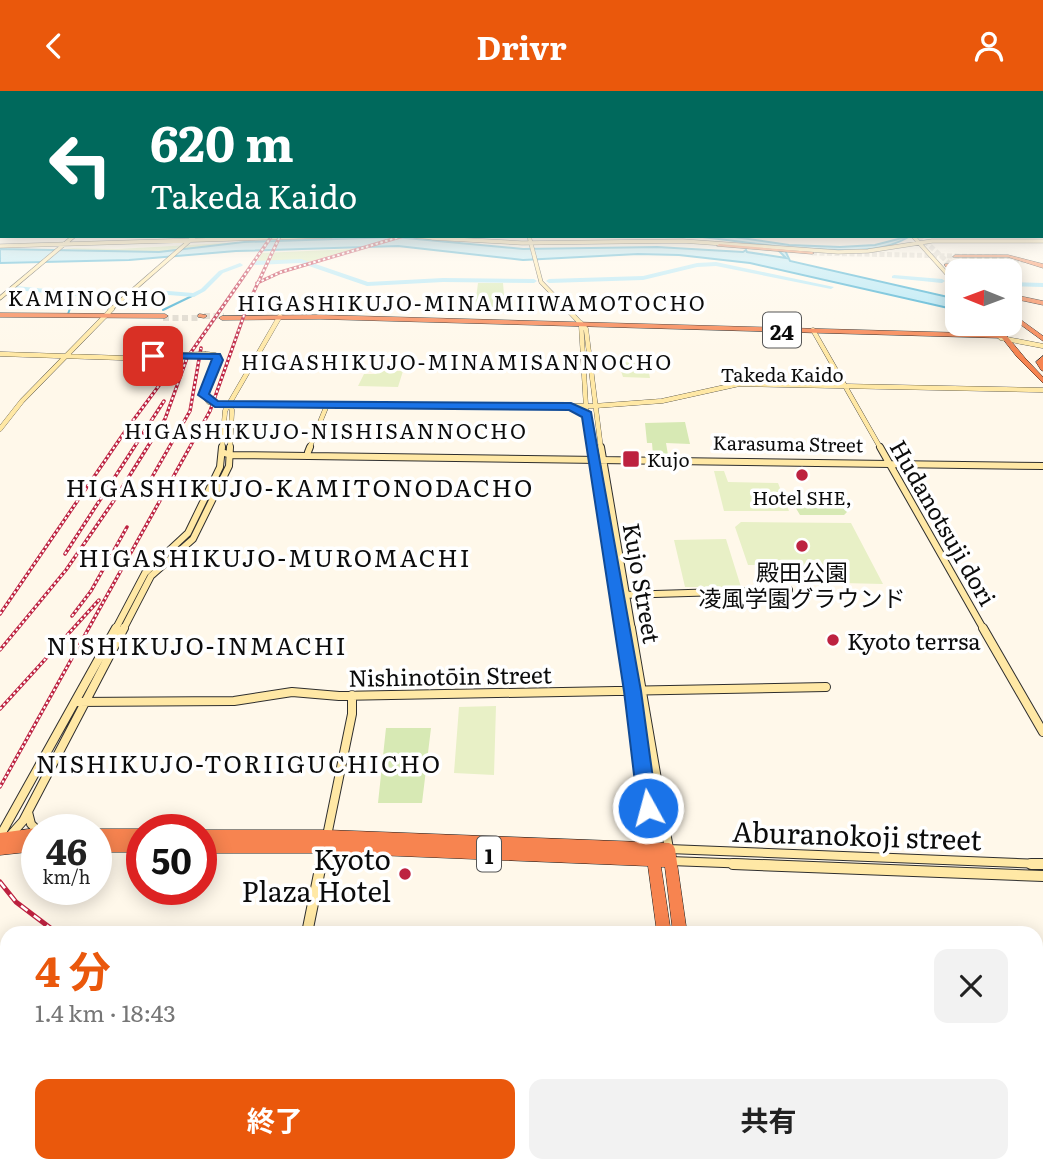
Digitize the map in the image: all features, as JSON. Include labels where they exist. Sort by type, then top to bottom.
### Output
[{"type":"highway","points":[[955,256],[992,255],[985,258],[1020,261],[1043,269]]},
{"type":"highway","points":[[1027,262],[1043,269]]},
{"type":"highway","points":[[1022,299],[1043,304]]},
{"type":"highway","points":[[1022,303],[1043,304]]},
{"type":"highway","points":[[0,316],[164,317]]},
{"type":"highway","name":"24","points":[[223,317],[581,323],[1002,337]]},
{"type":"highway","points":[[1022,325],[1043,342]]},
{"type":"highway","points":[[1002,337],[1043,381]]},
{"type":"highway","points":[[1026,338],[1043,342]]},
{"type":"highway","points":[[1043,358],[1039,362],[1043,369]]},
{"type":"highway","name":"1","points":[[217,837],[669,855]]},
{"type":"highway","name":"1","points":[[217,845],[326,842]]},
{"type":"highway","points":[[0,848],[21,846]]},
{"type":"highway","points":[[653,855],[663,926]]},
{"type":"highway","points":[[669,855],[679,926]]},
{"type":"street","points":[[0,296],[51,253]]},
{"type":"street","points":[[0,429],[103,317],[175,253]]},
{"type":"street","points":[[534,253],[543,284],[581,323]]},
{"type":"street","points":[[819,253],[861,253]]},
{"type":"street","points":[[925,253],[945,277]]},
{"type":"street","points":[[926,253],[945,273]]},
{"type":"street","points":[[4,837],[28,811],[153,572],[196,534],[225,478],[225,411],[280,316]]},
{"type":"street","name":"Kujo Street","points":[[581,323],[586,329],[598,458]]},
{"type":"street","name":"Kujo Street","points":[[581,323],[587,415],[598,458],[637,690],[669,855]]},
{"type":"street","name":"Hudanotsuji dori","points":[[813,330],[1043,732]]},
{"type":"street","points":[[1002,337],[1043,342]]},
{"type":"street","points":[[1002,337],[1026,338]]},
{"type":"street","points":[[0,354],[130,358],[215,355],[218,359],[203,392],[204,397],[212,403],[229,404]]},
{"type":"street","name":"Takeda Kaido","points":[[229,404],[594,407],[669,400],[734,385],[1043,390]]},
{"type":"street","points":[[593,398],[609,406]]},
{"type":"street","points":[[571,407],[585,399]]},
{"type":"street","points":[[308,452],[327,405]]},
{"type":"street","points":[[595,414],[609,406]]},
{"type":"street","points":[[571,407],[587,415]]},
{"type":"street","points":[[0,848],[145,573],[188,533],[227,453]]},
{"type":"street","name":"Karasuma Street","points":[[227,453],[598,458]]},
{"type":"street","name":"Karasuma Street","points":[[227,453],[1043,464]]},
{"type":"street","points":[[621,595],[789,590]]},
{"type":"street","name":"Nishinotōin Street","points":[[76,702],[234,701],[292,692],[352,695],[826,687]]},
{"type":"street","name":"Kujo Street","points":[[637,690],[653,855]]},
{"type":"street","points":[[308,926],[352,714],[352,695]]},
{"type":"street","name":"Aburanokoji street","points":[[669,855],[1043,864]]},
{"type":"street","name":"Aburanokoji street","points":[[669,855],[1043,876]]},
{"type":"green space","points":[[262,253],[338,253],[308,262],[287,260],[256,263]]},
{"type":"green space","points":[[478,283],[503,283],[505,307],[475,307]]},
{"type":"green space","points":[[618,362],[647,363],[650,378],[623,377]]},
{"type":"green space","points":[[379,371],[403,371],[398,387],[358,386],[364,374],[376,374]]},
{"type":"green space","points":[[685,422],[690,444],[666,443],[668,455],[653,455],[652,443],[647,443],[645,423]]},
{"type":"green space","points":[[714,471],[724,471],[728,482],[778,483],[789,511],[724,511]]},
{"type":"green space","points":[[840,499],[847,512],[844,515],[800,515],[791,500]]},
{"type":"green space","name":"殿田公園 凌風学園グラウンド","points":[[741,522],[851,523],[883,584],[760,581],[755,565],[748,565],[735,527]]},
{"type":"green space","points":[[726,539],[741,587],[685,587],[674,540]]},
{"type":"green space","points":[[496,706],[494,775],[454,773],[459,707]]},
{"type":"green space","points":[[386,728],[431,728],[422,803],[378,803]]},
{"type":"water","points":[[0,253],[207,253],[129,260],[0,263]]},
{"type":"water","points":[[464,253],[756,253],[786,258],[781,253],[787,253],[790,261],[945,296],[945,307],[750,263],[679,255],[638,254],[523,260]]},
{"type":"waterway","points":[[255,263],[301,261],[367,284],[443,280],[534,281]]},
{"type":"waterway","points":[[549,281],[643,278],[697,265],[716,264],[831,287]]},
{"type":"waterway","points":[[16,288],[86,295],[156,292],[194,295],[221,272],[240,265]]},
{"type":"waterway","points":[[894,277],[942,281]]},
{"type":"waterway","points":[[1022,284],[1043,285]]},
{"type":"waterway","points":[[68,314],[73,300],[69,294]]},
{"type":"waterway","points":[[163,310],[194,295]]},
{"type":"tunnel","points":[[833,253],[941,256]]},
{"type":"tunnel","points":[[941,256],[1000,257],[1024,261]]},
{"type":"tunnel","points":[[941,256],[945,260]]},
{"type":"tunnel","points":[[204,316],[224,316]]},
{"type":"tunnel","points":[[163,318],[198,318]]},
{"type":"railway","points":[[0,650],[66,570],[115,499],[165,419],[187,358],[260,253]]},
{"type":"railway","points":[[258,282],[272,253]]},
{"type":"railway","points":[[258,282],[281,272],[344,253]]},
{"type":"railway","points":[[0,787],[210,411],[258,282]]},
{"type":"railway","points":[[144,491],[190,411],[201,348]]},
{"type":"railway","points":[[0,614],[126,430],[181,356]]},
{"type":"railway","points":[[65,554],[164,401]]},
{"type":"railway","points":[[72,616],[91,591],[127,527]]},
{"type":"railway","points":[[0,709],[99,600]]},
{"type":"railway","points":[[0,882],[16,902],[48,926]]},
{"type":"place","name":"Kujo","points":[[631,459]]},
{"type":"place","name":"Hotel SHE,","points":[[802,475]]},
{"type":"place","name":"殿田公園 凌風学園グラウンド","points":[[802,546]]},
{"type":"place","name":"Kyoto terrsa","points":[[833,640]]},
{"type":"place","name":"Kyoto Plaza Hotel","points":[[405,874]]},
{"type":"district","name":"KAMINOCHO","points":[[88,296]]},
{"type":"district","name":"HIGASHIKUJO-MINAMIIWAMOTOCHO","points":[[472,301]]},
{"type":"district","name":"HIGASHIKUJO-MINAMISANNOCHO","points":[[457,360]]},
{"type":"district","name":"HIGASHIKUJO-NISHISANNOCHO","points":[[326,429]]},
{"type":"district","name":"HIGASHIKUJO-KAMITONODACHO","points":[[300,486]]},
{"type":"district","name":"HIGASHIKUJO-MUROMACHI","points":[[275,556]]},
{"type":"district","name":"NISHIKUJO-INMACHI","points":[[197,644]]},
{"type":"district","name":"NISHIKUJO-TORIIGUCHICHO","points":[[239,762]]},
{"type":"route","points":[[153,356],[217,356],[218,360],[203,392],[207,400],[215,404],[571,407],[587,415],[619,605],[648,808]]}]
